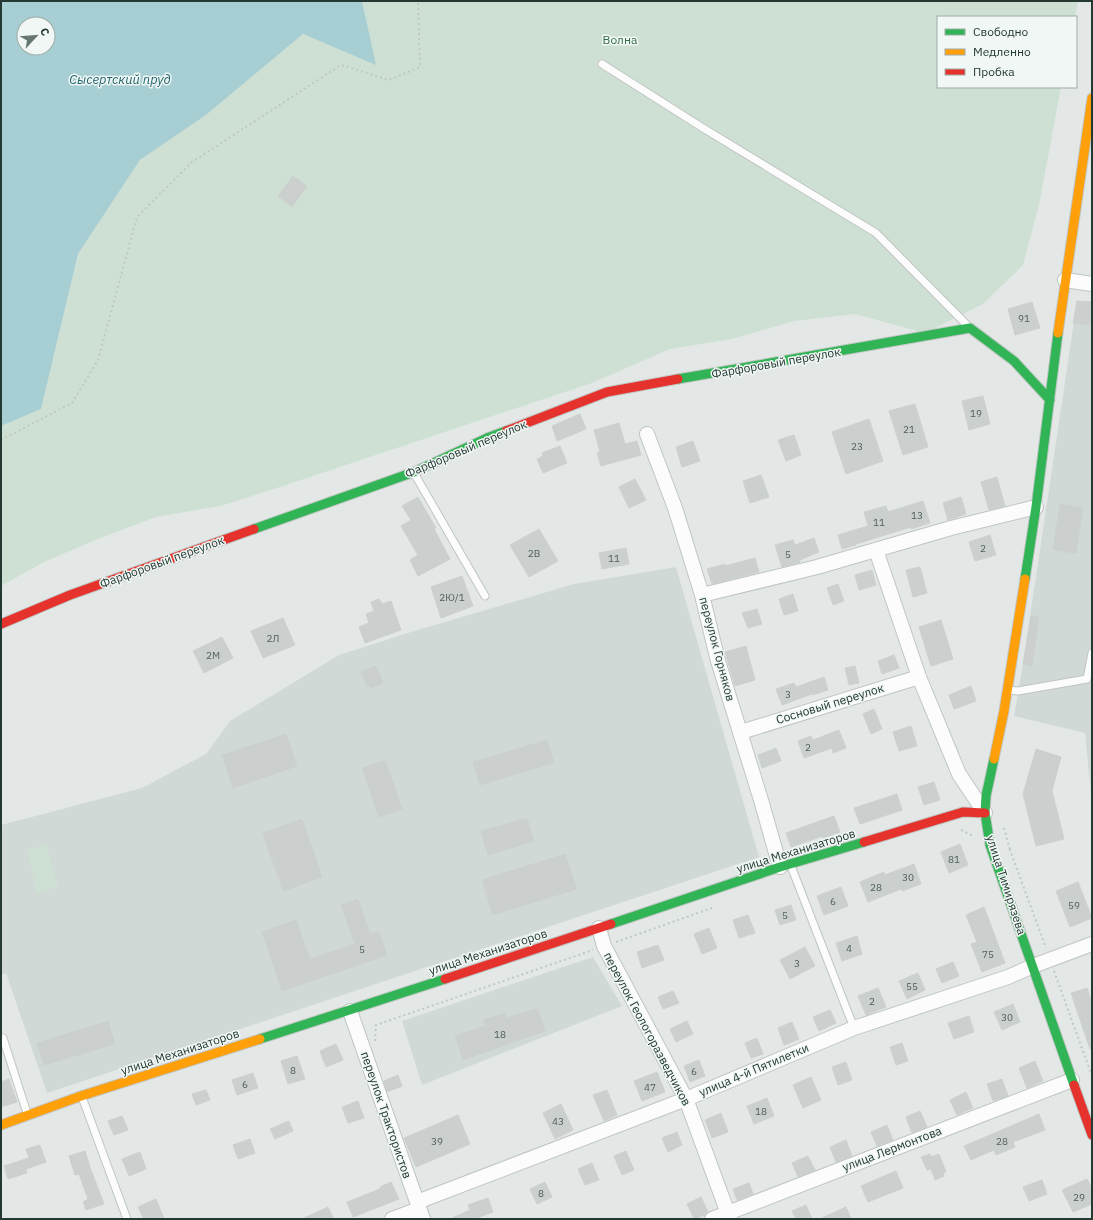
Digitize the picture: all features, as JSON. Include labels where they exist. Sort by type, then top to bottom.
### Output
[{"type":"street","points":[[985,813],[986,796],[1008,690],[1036,507],[1065,280],[1090,121],[1092,98]]},
{"type":"street","points":[[1065,280],[1092,284]]},
{"type":"street","points":[[970,328],[1014,362],[1050,400]]},
{"type":"street","name":"Фарфоровый переулок","points":[[1,624],[70,595],[414,472],[487,438],[607,392],[970,328]]},
{"type":"street","name":"переулок Горняков","points":[[647,434],[675,508],[702,595],[718,660],[761,800],[785,866]]},
{"type":"street","points":[[702,595],[817,567],[951,528],[1036,507]]},
{"type":"street","name":"улица Тимирязева","points":[[876,550],[919,677],[959,774],[985,813],[990,845],[1092,1135]]},
{"type":"street","name":"Сосновый переулок","points":[[741,732],[919,677]]},
{"type":"street","name":"улица Механизаторов","points":[[1,1125],[82,1096],[350,1011],[785,866],[963,812],[985,813]]},
{"type":"street","name":"переулок Геологоразведчиков","points":[[599,928],[604,946],[686,1099],[728,1216]]},
{"type":"street","name":"улица 4-й Пятилетки","points":[[392,1219],[420,1210],[854,1028],[1008,977],[1092,944]]},
{"type":"street","name":"переулок Трактористов","points":[[350,1011],[420,1210]]},
{"type":"street","name":"улица Лермонтова","points":[[712,1219],[728,1216],[1072,1080]]},
{"type":"lane","points":[[602,64],[876,234],[970,328]]},
{"type":"lane","points":[[414,472],[484,596]]},
{"type":"lane","points":[[1008,690],[1018,691],[1087,679],[1092,653]]},
{"type":"lane","points":[[785,866],[854,1028]]},
{"type":"lane","points":[[1,1039],[3,1038],[28,1115]]},
{"type":"lane","points":[[82,1096],[127,1219]]},
{"type":"path","points":[[1,440],[72,403],[98,360],[137,217],[192,162],[341,65],[389,80],[420,66],[418,1]]},
{"type":"path","points":[[959,828],[990,845],[1010,850],[1092,1076]]},
{"type":"path","points":[[374,1047],[376,1025],[714,907]]},
{"type":"shaded area","points":[[1077,301],[1092,302],[1092,804],[1085,733],[1014,716]]},
{"type":"shaded area","points":[[676,567],[759,857],[47,1093],[6,973],[1,975],[1,825],[142,788],[206,754],[230,721],[339,655],[574,584]]},
{"type":"shaded area","points":[[593,957],[622,1006],[422,1085],[402,1021]]},
{"type":"green space","name":"Волна","points":[[362,1],[1078,1],[1075,16],[937,16],[937,88],[1061,88],[1039,205],[1023,265],[983,304],[925,333],[855,314],[794,321],[732,339],[670,349],[592,383],[277,488],[220,506],[156,517],[98,539],[44,562],[1,586],[1,426],[41,409],[78,254],[140,160],[206,115],[303,34],[375,64]]},
{"type":"green space","points":[[46,844],[58,887],[37,893],[27,850]]},
{"type":"water","name":"Сысертский пруд","points":[[1,1],[362,1],[376,65],[303,34],[206,115],[140,160],[78,254],[41,409],[1,426]]},
{"type":"building","points":[[293,176],[307,186],[292,207],[278,196]]},
{"type":"building","points":[[1077,301],[1092,302],[1092,325],[1073,323]]},
{"type":"building","points":[[1032,302],[1040,328],[1015,335],[1008,309]]},
{"type":"building","points":[[983,396],[990,424],[969,430],[962,401]]},
{"type":"building","points":[[915,404],[928,447],[903,455],[889,411]]},
{"type":"building","points":[[580,414],[586,429],[557,441],[552,426]]},
{"type":"building","points":[[869,419],[883,461],[846,474],[832,432]]},
{"type":"building","points":[[619,423],[625,444],[637,441],[641,455],[601,466],[597,453],[600,452],[594,430]]},
{"type":"building","points":[[794,435],[801,455],[786,461],[778,440]]},
{"type":"building","points":[[693,441],[700,461],[682,467],[676,447]]},
{"type":"building","points":[[560,446],[567,463],[543,473],[537,459],[543,456],[542,453]]},
{"type":"building","points":[[761,475],[769,497],[750,503],[743,481]]},
{"type":"building","points":[[997,477],[1005,506],[989,510],[981,482]]},
{"type":"building","points":[[635,479],[646,500],[629,508],[619,487]]},
{"type":"building","points":[[418,497],[436,528],[434,529],[450,559],[418,576],[410,560],[418,555],[401,526],[411,520],[402,506]]},
{"type":"building","points":[[961,497],[966,514],[948,520],[943,503]]},
{"type":"building","points":[[923,501],[930,523],[911,529],[911,527],[842,549],[838,535],[868,526],[864,512],[886,506],[888,512]]},
{"type":"building","points":[[1060,504],[1083,508],[1076,553],[1053,550]]},
{"type":"building","points":[[539,529],[558,561],[529,577],[510,545]]},
{"type":"building","points":[[990,535],[996,555],[975,561],[969,542]]},
{"type":"building","points":[[814,538],[819,552],[800,560],[800,562],[782,567],[775,545],[793,540],[795,545]]},
{"type":"building","points":[[626,548],[629,564],[602,569],[599,553]]},
{"type":"building","points":[[755,558],[759,572],[712,584],[707,569]]},
{"type":"building","points":[[920,567],[927,593],[913,597],[906,570]]},
{"type":"building","points":[[872,570],[876,585],[859,590],[855,575]]},
{"type":"building","points":[[462,576],[473,606],[441,618],[431,587]]},
{"type":"building","points":[[838,584],[844,601],[833,605],[827,588]]},
{"type":"building","points":[[793,594],[798,611],[784,615],[779,599]]},
{"type":"building","points":[[379,599],[382,604],[391,601],[401,630],[365,643],[359,627],[369,623],[366,614],[374,611],[371,602]]},
{"type":"building","points":[[757,609],[762,624],[748,628],[742,613]]},
{"type":"building","points":[[1031,616],[1039,617],[1032,666],[1023,664]]},
{"type":"building","points":[[283,618],[295,645],[263,658],[251,631]]},
{"type":"building","points":[[941,620],[953,659],[931,666],[919,627]]},
{"type":"building","points":[[222,637],[233,658],[204,673],[193,651]]},
{"type":"building","points":[[746,646],[755,680],[735,686],[725,652]]},
{"type":"building","points":[[894,655],[899,668],[882,674],[878,661]]},
{"type":"building","points":[[376,666],[383,683],[371,688],[369,685],[367,686],[361,672]]},
{"type":"building","points":[[855,666],[859,683],[849,685],[845,668]]},
{"type":"building","points":[[824,677],[828,690],[782,705],[776,689],[794,683],[796,687]]},
{"type":"building","points":[[971,686],[976,701],[954,709],[949,695]]},
{"type":"building","points":[[874,709],[882,729],[871,734],[863,714]]},
{"type":"building","points":[[911,726],[917,746],[899,751],[893,732]]},
{"type":"building","points":[[839,730],[846,748],[833,753],[832,748],[804,758],[798,741],[811,736],[813,740]]},
{"type":"building","points":[[286,734],[297,766],[233,788],[222,755]]},
{"type":"building","points":[[547,740],[554,763],[480,785],[473,762]]},
{"type":"building","points":[[776,748],[781,761],[762,768],[758,755]]},
{"type":"building","points":[[1036,749],[1061,757],[1052,791],[1064,839],[1036,846],[1023,794]]},
{"type":"building","points":[[385,760],[402,809],[379,817],[362,768]]},
{"type":"building","points":[[934,782],[940,800],[924,805],[918,787]]},
{"type":"building","points":[[897,794],[902,810],[860,824],[854,808]]},
{"type":"building","points":[[834,816],[840,832],[791,847],[786,833]]},
{"type":"building","points":[[527,818],[534,841],[488,855],[481,831]]},
{"type":"building","points":[[302,819],[322,877],[283,891],[263,833]]},
{"type":"building","points":[[960,844],[968,865],[949,873],[941,852]]},
{"type":"building","points":[[565,854],[577,889],[493,915],[482,880]]},
{"type":"building","points":[[914,864],[921,884],[902,891],[901,889],[868,902],[860,882],[884,872],[885,875]]},
{"type":"building","points":[[1078,882],[1092,918],[1070,927],[1056,891]]},
{"type":"building","points":[[841,887],[848,906],[824,915],[817,896]]},
{"type":"building","points":[[358,899],[370,934],[379,931],[387,955],[282,991],[262,932],[296,920],[310,959],[355,944],[341,905]]},
{"type":"building","points":[[791,905],[796,920],[780,925],[775,910]]},
{"type":"building","points":[[984,907],[1005,963],[982,972],[971,944],[977,942],[966,915]]},
{"type":"building","points":[[748,915],[755,933],[739,938],[733,920]]},
{"type":"building","points":[[709,928],[717,948],[702,954],[694,934]]},
{"type":"building","points":[[857,936],[862,954],[842,961],[836,943]]},
{"type":"building","points":[[658,945],[664,960],[642,968],[637,952]]},
{"type":"building","points":[[805,947],[815,966],[790,979],[780,960]]},
{"type":"building","points":[[953,962],[959,976],[942,983],[936,969]]},
{"type":"building","points":[[918,973],[925,990],[907,999],[899,981]]},
{"type":"building","points":[[878,988],[886,1007],[866,1015],[858,996]]},
{"type":"building","points":[[1087,988],[1092,1003],[1092,1049],[1090,1049],[1071,993]]},
{"type":"building","points":[[673,991],[679,1003],[663,1009],[658,997]]},
{"type":"building","points":[[1013,1004],[1020,1022],[1002,1030],[994,1012]]},
{"type":"building","points":[[537,1008],[545,1031],[463,1060],[455,1036],[485,1026],[483,1020],[505,1013],[507,1018]]},
{"type":"building","points":[[830,1010],[836,1023],[819,1031],[813,1017]]},
{"type":"building","points":[[969,1016],[974,1032],[954,1039],[948,1023]]},
{"type":"building","points":[[108,1021],[115,1044],[44,1065],[37,1043]]},
{"type":"building","points":[[687,1021],[693,1034],[676,1042],[670,1029]]},
{"type":"building","points":[[792,1022],[799,1039],[784,1045],[778,1028]]},
{"type":"building","points":[[757,1038],[763,1054],[751,1058],[745,1043]]},
{"type":"building","points":[[902,1043],[908,1061],[896,1065],[890,1047]]},
{"type":"building","points":[[336,1044],[343,1060],[326,1067],[320,1051]]},
{"type":"building","points":[[297,1056],[305,1079],[288,1084],[281,1061]]},
{"type":"building","points":[[699,1060],[705,1076],[690,1082],[684,1066]]},
{"type":"building","points":[[1035,1061],[1043,1081],[1027,1088],[1019,1068]]},
{"type":"building","points":[[846,1062],[852,1080],[838,1085],[832,1067]]},
{"type":"building","points":[[657,1072],[665,1092],[642,1101],[634,1081]]},
{"type":"building","points":[[253,1073],[258,1088],[237,1095],[232,1080]]},
{"type":"building","points":[[398,1075],[402,1086],[387,1092],[384,1081]]},
{"type":"building","points":[[811,1077],[821,1100],[803,1108],[793,1085]]},
{"type":"building","points":[[9,1079],[17,1102],[1,1107],[1,1082]]},
{"type":"building","points":[[1002,1079],[1008,1096],[993,1101],[987,1084]]},
{"type":"building","points":[[206,1090],[210,1100],[196,1105],[192,1094]]},
{"type":"building","points":[[607,1090],[617,1115],[604,1121],[593,1095]]},
{"type":"building","points":[[966,1092],[973,1108],[957,1115],[950,1100]]},
{"type":"building","points":[[767,1098],[774,1116],[754,1124],[747,1106]]},
{"type":"building","points":[[358,1101],[364,1118],[348,1123],[342,1107]]},
{"type":"building","points":[[561,1104],[573,1130],[555,1139],[543,1113]]},
{"type":"building","points":[[920,1111],[927,1127],[912,1133],[906,1117]]},
{"type":"building","points":[[721,1113],[728,1132],[712,1138],[705,1120]]},
{"type":"building","points":[[1039,1114],[1045,1130],[1013,1142],[1015,1147],[996,1155],[994,1150],[971,1160],[964,1146]]},
{"type":"building","points":[[458,1115],[470,1144],[416,1167],[404,1138]]},
{"type":"building","points":[[122,1116],[128,1130],[114,1135],[108,1121]]},
{"type":"building","points":[[289,1121],[293,1131],[275,1139],[270,1129]]},
{"type":"building","points":[[887,1125],[893,1140],[877,1146],[871,1132]]},
{"type":"building","points":[[677,1132],[682,1145],[668,1152],[662,1138]]},
{"type":"building","points":[[250,1139],[255,1153],[238,1159],[233,1145]]},
{"type":"building","points":[[846,1140],[852,1156],[836,1162],[830,1147]]},
{"type":"building","points":[[40,1145],[46,1162],[26,1169],[27,1173],[8,1179],[4,1166],[29,1158],[26,1149]]},
{"type":"building","points":[[85,1151],[104,1204],[86,1210],[83,1202],[88,1199],[79,1174],[75,1175],[69,1156]]},
{"type":"building","points":[[626,1151],[634,1170],[622,1175],[614,1156]]},
{"type":"building","points":[[140,1152],[146,1169],[129,1176],[122,1159]]},
{"type":"building","points":[[930,1154],[931,1157],[939,1154],[946,1172],[943,1173],[944,1176],[935,1180],[931,1169],[927,1170],[921,1157]]},
{"type":"building","points":[[808,1156],[815,1170],[798,1177],[792,1163]]},
{"type":"building","points":[[592,1163],[599,1180],[585,1185],[578,1169]]},
{"type":"building","points":[[896,1171],[903,1188],[868,1202],[861,1186]]},
{"type":"building","points":[[1087,1179],[1092,1189],[1092,1204],[1073,1212],[1062,1190]]},
{"type":"building","points":[[1042,1180],[1047,1194],[1029,1201],[1023,1187]]},
{"type":"building","points":[[391,1182],[399,1199],[353,1217],[347,1202],[380,1189],[380,1187]]},
{"type":"building","points":[[545,1182],[552,1197],[537,1204],[530,1189]]},
{"type":"building","points":[[749,1183],[753,1194],[737,1200],[733,1189]]},
{"type":"building","points":[[701,1197],[708,1212],[705,1215],[694,1219],[687,1204]]},
{"type":"building","points":[[488,1198],[493,1212],[474,1219],[450,1219],[470,1210],[468,1205]]},
{"type":"building","points":[[156,1199],[164,1219],[144,1219],[138,1207]]},
{"type":"building","points":[[806,1205],[812,1219],[796,1219],[792,1211]]},
{"type":"building","points":[[328,1207],[334,1219],[302,1219]]},
{"type":"building","points":[[846,1207],[851,1219],[820,1219]]},
{"type":"traffic: fast","points":[[678,379],[970,328],[1014,361],[1050,400]]},
{"type":"traffic: fast","points":[[1025,579],[1036,507],[1058,333]]},
{"type":"traffic: fast","points":[[254,529],[414,472],[487,438],[506,431]]},
{"type":"traffic: fast","points":[[994,759],[986,796],[985,813],[990,845],[1074,1085]]},
{"type":"traffic: fast","points":[[611,924],[780,867],[864,842]]},
{"type":"traffic: fast","points":[[260,1039],[445,979]]},
{"type":"traffic: slow","points":[[1058,333],[1092,98]]},
{"type":"traffic: slow","points":[[994,759],[1004,711],[1025,579]]},
{"type":"traffic: slow","points":[[1,1125],[81,1096],[260,1039]]},
{"type":"traffic: jam","points":[[506,431],[607,392],[678,379]]},
{"type":"traffic: jam","points":[[1,624],[70,595],[254,529]]},
{"type":"traffic: jam","points":[[864,842],[963,812],[985,813]]},
{"type":"traffic: jam","points":[[445,979],[611,924]]},
{"type":"traffic: jam","points":[[1074,1085],[1092,1135]]}]
